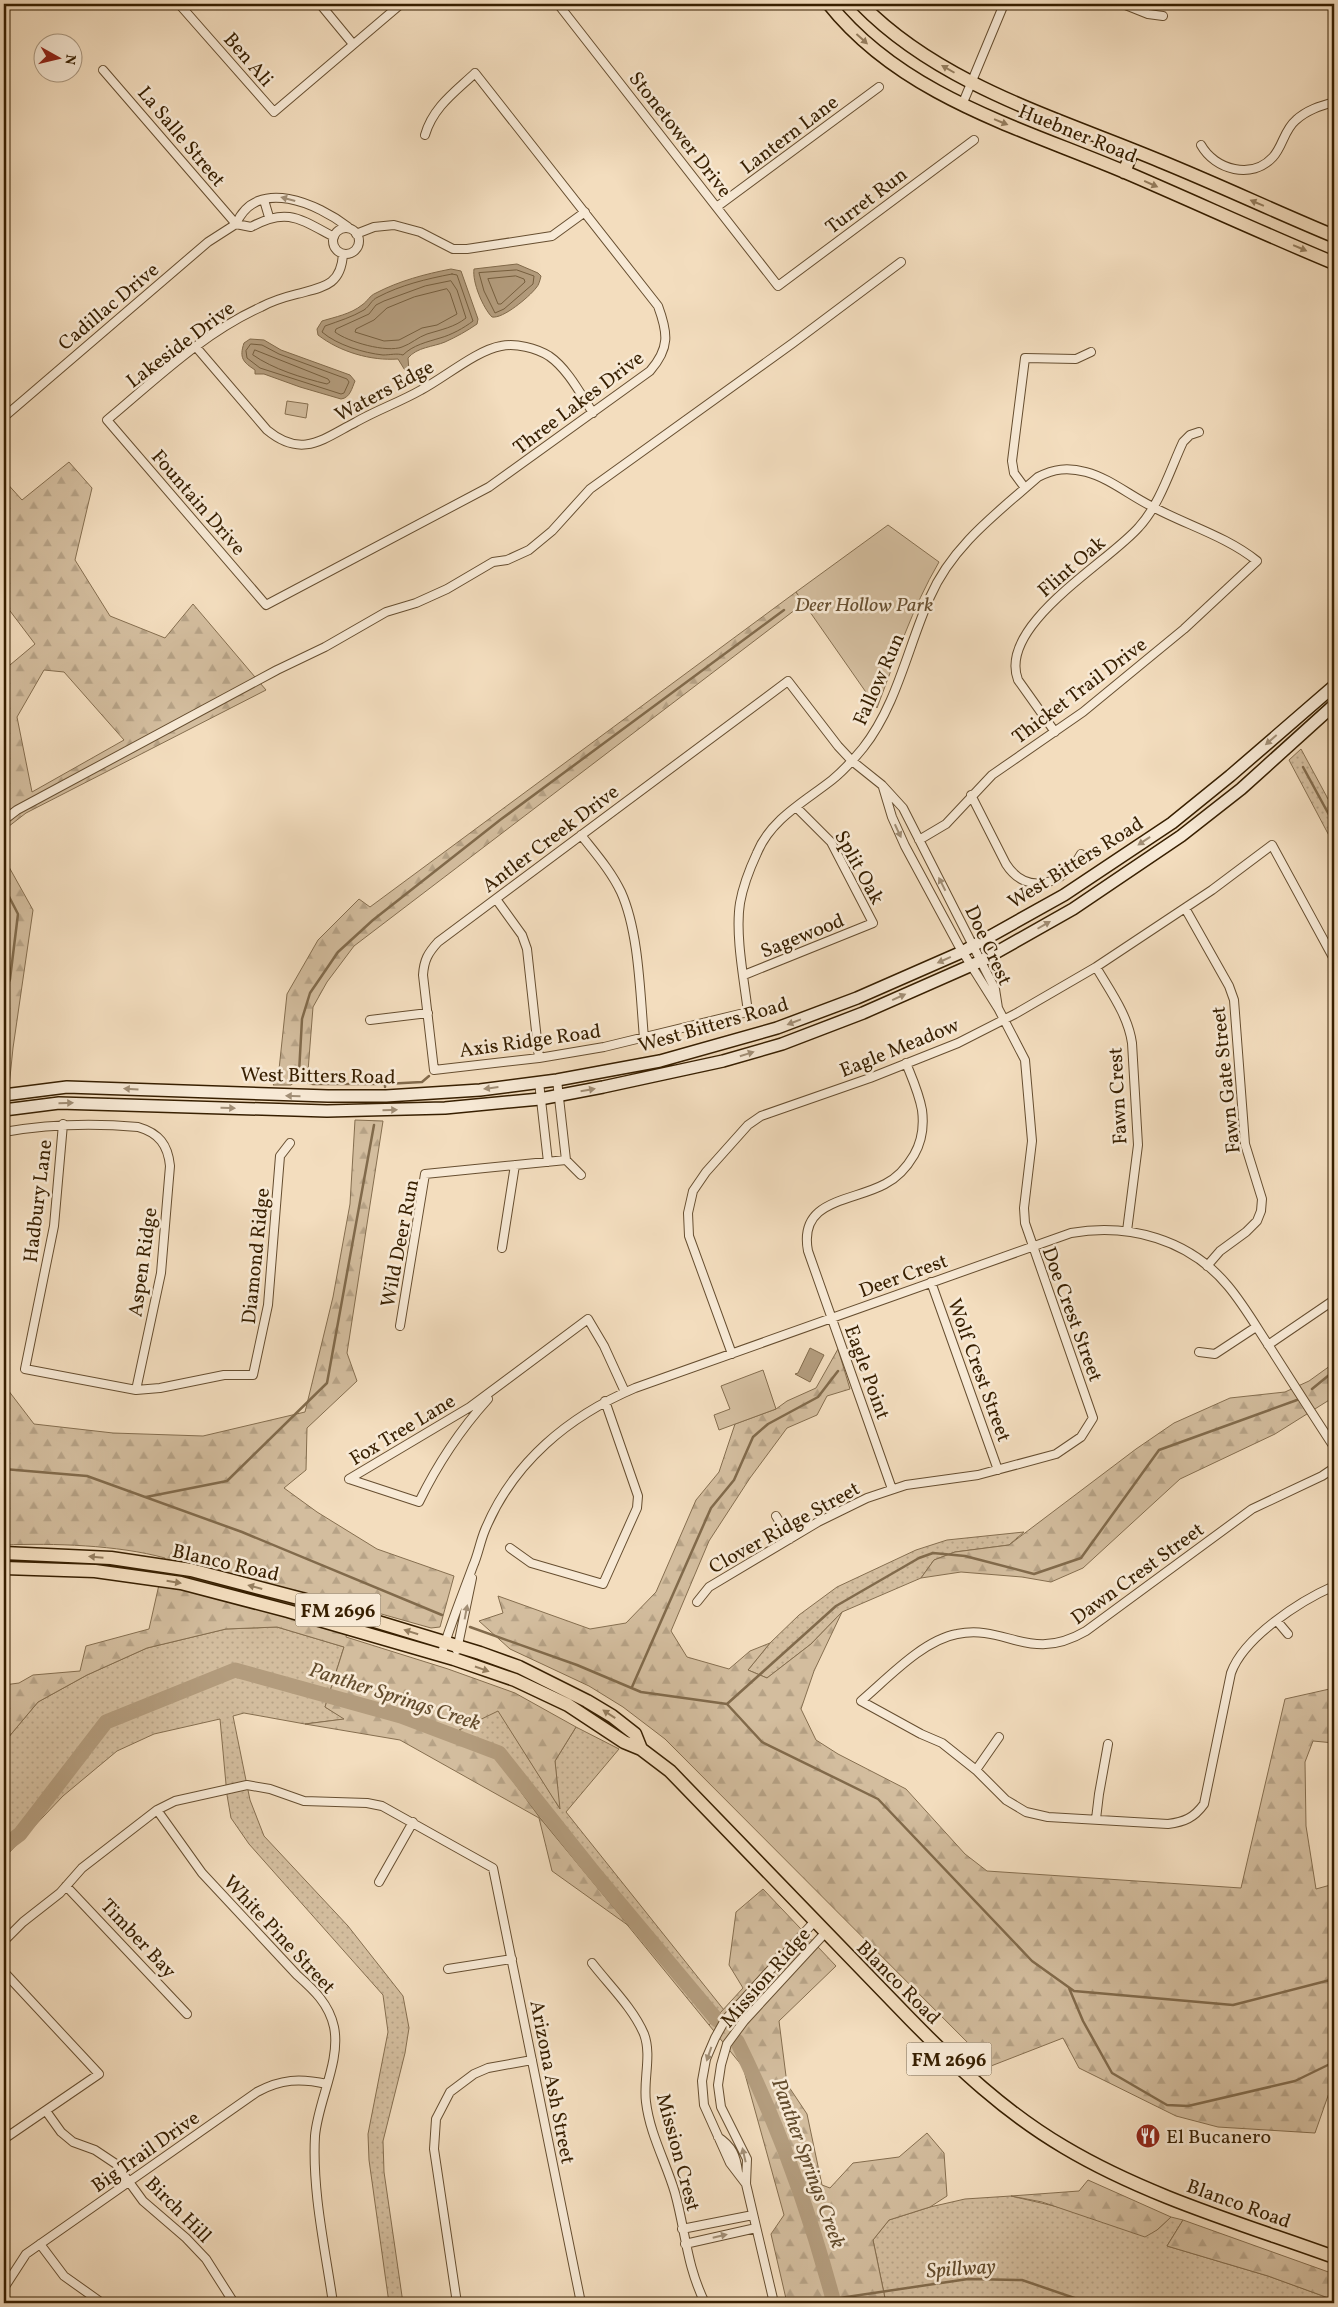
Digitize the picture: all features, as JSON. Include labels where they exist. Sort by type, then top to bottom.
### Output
[{"type":"main road","name":"Huebner Road","points":[[829,4],[861,39],[897,68],[962,105],[1124,172],[1334,263]]},
{"type":"main road","name":"Huebner Road","points":[[861,4],[877,20],[912,47],[972,83],[1334,236]]},
{"type":"main road","points":[[1124,172],[1133,150]]},
{"type":"main road","name":"West Bitters Road","points":[[4,1095],[67,1087],[328,1096],[439,1093],[557,1080],[660,1061],[777,1028],[857,998],[962,952],[1064,896],[1172,823],[1332,693]]},
{"type":"main road","name":"West Bitters Road","points":[[4,1110],[59,1103],[327,1111],[445,1108],[540,1099],[723,1061],[782,1044],[863,1013],[976,964],[1073,909],[1182,836],[1241,789],[1334,705]]},
{"type":"main road","points":[[16,1092],[17,1108]]},
{"type":"main road","points":[[327,1111],[328,1096]]},
{"type":"main road","name":"Blanco Road","points":[[4,1553],[86,1556],[191,1570],[302,1599],[445,1642],[519,1667],[587,1701],[612,1716],[635,1734],[641,1749]]},
{"type":"main road","points":[[140,1577],[143,1563]]},
{"type":"main road","name":"Blanco Road","points":[[4,1568],[96,1571],[181,1583],[271,1606],[454,1660],[516,1680],[568,1705],[624,1742],[641,1749],[670,1771],[695,1795],[814,1922],[948,2058],[1001,2104],[1063,2147],[1151,2192],[1334,2257]]},
{"type":"street","name":"Ben Ali","points":[[179,4],[274,112],[353,44]]},
{"type":"street","points":[[320,4],[353,44],[401,4]]},
{"type":"street","name":"Stonetower Drive","points":[[558,4],[718,206],[778,286]]},
{"type":"street","points":[[962,105],[1004,4]]},
{"type":"street","points":[[1123,4],[1148,14],[1163,16]]},
{"type":"street","name":"La Salle Street","points":[[103,70],[236,224]]},
{"type":"street","name":"Three Lakes Drive","points":[[266,605],[489,487],[650,371],[659,361],[665,346],[665,326],[658,306],[475,73],[438,107],[430,120],[425,135]]},
{"type":"street","name":"Lantern Lane","points":[[718,206],[879,87]]},
{"type":"street","points":[[1201,145],[1213,161],[1235,170],[1257,168],[1275,155],[1288,129],[1295,120],[1309,110],[1334,102]]},
{"type":"street","name":"Turret Run","points":[[778,286],[974,140]]},
{"type":"street","points":[[334,237],[304,220],[290,216],[270,217],[251,227],[236,224],[241,211],[264,200],[278,196],[331,215],[348,227],[356,234],[359,240],[357,248],[351,253],[343,254],[336,249],[334,237],[339,230],[348,227]]},
{"type":"street","points":[[264,200],[270,217]]},
{"type":"street","points":[[304,220],[310,206]]},
{"type":"street","points":[[356,234],[374,227],[400,226],[420,232],[453,249],[467,248],[552,236],[585,212]]},
{"type":"street","name":"Cadillac Drive","points":[[4,417],[208,242],[236,224]]},
{"type":"street","name":"Lakeside Drive","points":[[107,420],[196,347],[239,317],[276,300],[320,289],[330,284],[341,267],[343,254]]},
{"type":"street","points":[[4,820],[17,810],[386,612],[416,603],[447,589],[493,562],[507,560],[528,550],[552,531],[590,489],[793,343],[901,262]]},
{"type":"street","name":"Waters Edge","points":[[196,347],[267,430],[289,444],[314,444],[418,392],[483,352],[503,345],[534,349],[550,357],[568,377],[593,413]]},
{"type":"street","points":[[1025,488],[1014,473],[1012,462],[1026,358],[1076,359],[1091,352]]},
{"type":"street","name":"Fountain Drive","points":[[107,420],[266,605]]},
{"type":"street","name":"Flint Oak","points":[[1055,732],[1015,673],[1015,659],[1030,627],[1039,615],[1139,528],[1152,507],[1183,442],[1199,432]]},
{"type":"street","name":"Fallow Run","points":[[748,1012],[739,913],[742,894],[762,842],[774,826],[833,780],[852,761],[873,734],[882,718],[930,596],[941,575],[969,539],[1025,488],[1051,470],[1075,470],[1108,481],[1152,507],[1239,548],[1257,561]]},
{"type":"street","name":"Thicket Trail Drive","points":[[919,840],[946,824],[992,775],[1083,712],[1184,629],[1257,561]]},
{"type":"street","name":"Doe Crest","points":[[788,681],[852,761],[882,785],[903,808],[973,946],[976,964],[998,1008]]},
{"type":"street","name":"Antler Creek Drive","points":[[434,1070],[424,964],[428,953],[438,942],[788,681]]},
{"type":"street","name":"Doe Crest","points":[[882,785],[892,818],[905,846],[962,952],[976,964]]},
{"type":"street","points":[[972,795],[1006,864],[1022,880],[1033,884],[1044,884],[1058,879],[1072,870],[1081,854]]},
{"type":"street","name":"Split Oak","points":[[796,807],[831,842],[873,923]]},
{"type":"street","points":[[581,836],[614,879],[627,907],[633,937],[644,1038]]},
{"type":"street","name":"Eagle Meadow","points":[[732,1354],[689,1236],[689,1206],[697,1184],[748,1125],[761,1116],[870,1078],[906,1062],[958,1043],[1096,967],[1185,908],[1272,845],[1334,960]]},
{"type":"street","points":[[496,899],[522,934],[527,949],[539,1058]]},
{"type":"street","name":"Fawn Gate Street","points":[[1185,908],[1229,986],[1234,1000],[1245,1144],[1262,1199],[1261,1211],[1256,1221],[1246,1232],[1220,1251],[1207,1266]]},
{"type":"street","name":"Sagewood","points":[[744,976],[873,923]]},
{"type":"street","name":"Fawn Crest","points":[[1096,967],[1123,1015],[1129,1028],[1132,1043],[1138,1145],[1127,1231]]},
{"type":"street","name":"Doe Crest Street","points":[[892,1489],[926,1482],[963,1478],[1047,1457],[1069,1447],[1081,1437],[1093,1418],[1025,1223],[1024,1208],[1032,1141],[1027,1068],[1020,1046],[998,1008]]},
{"type":"street","name":"Axis Ridge Road","points":[[434,1070],[539,1058],[644,1038],[748,1012]]},
{"type":"street","points":[[370,1020],[428,1013]]},
{"type":"street","name":"Eagle Point","points":[[892,1489],[831,1318],[806,1240],[807,1229],[812,1219],[823,1208],[885,1184],[897,1176],[916,1152],[922,1130],[922,1115],[916,1089],[906,1062]]},
{"type":"street","points":[[557,1080],[566,1160],[581,1175]]},
{"type":"street","points":[[539,1082],[548,1162]]},
{"type":"street","points":[[4,1132],[35,1126],[64,1124]]},
{"type":"street","name":"Aspen Ridge","points":[[64,1124],[138,1127],[149,1130],[162,1139],[169,1152],[170,1166],[164,1254],[136,1390]]},
{"type":"street","name":"Hadbury Lane","points":[[64,1124],[55,1219],[25,1369],[136,1390]]},
{"type":"street","points":[[544,1133],[562,1131]]},
{"type":"street","name":"Diamond Ridge","points":[[136,1390],[160,1388],[205,1378],[253,1375],[268,1305],[280,1156],[290,1143]]},
{"type":"street","name":"Wild Deer Run","points":[[400,1326],[424,1174],[566,1160]]},
{"type":"street","points":[[502,1248],[515,1166]]},
{"type":"street","name":"Deer Crest","points":[[440,1656],[454,1613],[474,1564],[484,1531],[496,1507],[526,1463],[565,1426],[605,1401],[625,1392],[1032,1246],[1087,1230],[1127,1231],[1148,1235],[1179,1246],[1207,1266],[1227,1285],[1334,1448]]},
{"type":"street","name":"Wolf Crest Street","points":[[931,1282],[998,1470]]},
{"type":"street","points":[[1268,1345],[1334,1300]]},
{"type":"street","name":"Fox Tree Lane","points":[[502,1385],[452,1442],[434,1471],[419,1502],[349,1479],[436,1429],[502,1385],[588,1319],[604,1346],[625,1392]]},
{"type":"street","points":[[1199,1352],[1215,1354],[1256,1327]]},
{"type":"street","points":[[510,1548],[531,1563],[603,1584],[637,1508],[638,1496],[605,1401]]},
{"type":"street","name":"Dawn Crest Street","points":[[1334,1468],[1322,1476],[1252,1509],[1072,1640],[1042,1646],[978,1633],[955,1634],[941,1638],[917,1653],[861,1701],[921,1734],[942,1743],[976,1770],[1006,1800],[1026,1812],[1040,1816],[1168,1824],[1182,1822],[1196,1815],[1204,1804],[1233,1666],[1246,1646],[1314,1595],[1334,1586]]},
{"type":"street","name":"Clover Ridge Street","points":[[697,1602],[709,1587],[790,1539],[835,1514],[892,1489]]},
{"type":"street","points":[[776,1516],[790,1539]]},
{"type":"street","name":"Deer Crest","points":[[454,1660],[474,1564]]},
{"type":"street","points":[[1277,1622],[1288,1634]]},
{"type":"street","points":[[976,1770],[1000,1737]]},
{"type":"street","points":[[1096,1819],[1098,1794],[1108,1744]]},
{"type":"street","points":[[4,1942],[66,1886],[82,1868],[157,1810],[189,1796],[248,1785],[270,1789],[304,1801],[375,1804],[390,1809],[413,1822],[379,1882]]},
{"type":"street","name":"White Pine Street","points":[[157,1810],[202,1873],[322,1999],[329,2012],[335,2035],[334,2050],[319,2112],[316,2134],[316,2179],[333,2303]]},
{"type":"street","name":"Arizona Ash Street","points":[[413,1822],[493,1868],[581,2303]]},
{"type":"street","name":"Timber Bay","points":[[66,1886],[187,2014]]},
{"type":"street","name":"Mission Ridge","points":[[746,2184],[738,2173],[736,2159],[729,2144],[718,2137],[704,2105],[702,2081],[706,2059],[725,2020],[814,1922]]},
{"type":"street","name":"Mission Ridge","points":[[774,2303],[746,2184],[747,2158],[722,2107],[718,2085],[727,2044],[744,2021],[825,1933]]},
{"type":"street","points":[[448,1969],[512,1959]]},
{"type":"street","name":"Mission Crest","points":[[592,1963],[637,2021],[644,2036],[647,2051],[644,2079],[646,2102],[655,2140],[675,2195],[685,2244],[696,2284],[705,2303]]},
{"type":"street","points":[[4,1972],[99,2074],[46,2111],[5,2135]]},
{"type":"street","points":[[759,1982],[770,1992]]},
{"type":"street","points":[[457,2303],[434,2149],[433,2134],[436,2119],[450,2092],[474,2074],[488,2068],[532,2060]]},
{"type":"street","name":"Big Trail Drive","points":[[4,2288],[26,2254],[270,2085],[300,2080],[326,2084]]},
{"type":"street","name":"Birch Hill","points":[[46,2111],[61,2132],[73,2142],[102,2153],[116,2164],[143,2201],[186,2238],[206,2260],[234,2303]]},
{"type":"street","points":[[718,2137],[732,2129]]},
{"type":"street","points":[[682,2229],[753,2215]]},
{"type":"street","points":[[685,2244],[756,2228]]},
{"type":"street","points":[[40,2244],[64,2276],[102,2303]]},
{"type":"green space","points":[[287,401],[308,404],[306,418],[285,414]]},
{"type":"green space","points":[[69,462],[92,488],[75,560],[110,616],[165,638],[193,604],[266,690],[26,813],[4,830],[4,670],[35,644],[4,603],[4,480],[22,500]],"holes":[[[44,670],[64,672],[124,740],[32,792],[17,717]]]},
{"type":"green space","name":"Deer Hollow Park","points":[[888,525],[939,562],[913,615],[877,708],[796,592]]},
{"type":"green space","points":[[796,592],[804,603],[354,946],[327,982],[313,1007],[308,1071],[291,1085],[273,1085],[278,1079],[287,994],[318,940],[359,899],[370,907]]},
{"type":"green space","points":[[1301,749],[1334,810],[1334,845],[1289,760]]},
{"type":"green space","points":[[4,858],[33,910],[9,1087],[4,1088]]},
{"type":"green space","points":[[355,1120],[383,1121],[347,1353],[357,1381],[307,1428],[306,1470],[284,1488],[317,1512],[377,1549],[454,1576],[440,1627],[431,1628],[353,1606],[346,1637],[448,1669],[515,1693],[576,1727],[555,1761],[560,1809],[498,1711],[459,1730],[496,1758],[540,1818],[629,1926],[552,1871],[539,1818],[400,1740],[305,1724],[344,1719],[325,1707],[344,1647],[277,1627],[226,1629],[147,1648],[87,1675],[38,1702],[7,1739],[4,1748],[4,1685],[19,1683],[33,1675],[80,1671],[86,1646],[149,1629],[165,1558],[127,1550],[85,1546],[4,1545],[4,1391],[8,1390],[34,1424],[113,1433],[203,1436],[305,1412],[333,1297],[350,1204]]},
{"type":"green space","points":[[838,1349],[850,1389],[827,1396],[817,1415],[787,1428],[750,1478],[709,1541],[671,1631],[687,1657],[729,1669],[750,1651],[770,1643],[748,1670],[767,1678],[811,1644],[842,1612],[814,1671],[801,1709],[816,1740],[838,1754],[906,1789],[965,1854],[987,1871],[1241,1888],[1285,1699],[1334,1688],[1334,1743],[1313,1741],[1305,1762],[1306,1826],[1316,1889],[1334,1884],[1334,2091],[1329,2093],[1315,2133],[1218,2127],[1176,2116],[1079,2068],[1063,2038],[991,2066],[665,1739],[623,1707],[589,1686],[510,1649],[479,1621],[503,1613],[498,1596],[590,1629],[626,1623],[656,1592],[696,1500],[719,1472],[735,1424],[776,1409],[787,1401],[816,1388]]},
{"type":"green space","points":[[1334,1363],[1334,1397],[1275,1434],[1180,1479],[1083,1568],[1051,1582],[1022,1577],[961,1572],[921,1578],[934,1560],[955,1552],[1009,1545],[1136,1449],[1174,1423],[1230,1398],[1285,1392],[1309,1381]]},
{"type":"green space","points":[[763,1370],[776,1409],[719,1430],[714,1415],[730,1409],[721,1386]]},
{"type":"green space","points":[[1024,1532],[1009,1545],[955,1552],[934,1560],[921,1578],[842,1612],[811,1644],[767,1678],[748,1670],[770,1643],[799,1615],[837,1587],[916,1550],[947,1540]]},
{"type":"green space","points":[[277,1627],[344,1647],[325,1707],[345,1719],[305,1724],[244,1713],[233,1716],[250,1800],[264,1836],[348,1926],[403,1996],[409,2028],[405,2053],[383,2141],[384,2172],[403,2303],[389,2303],[369,2160],[368,2134],[388,2032],[383,1995],[249,1844],[231,1818],[220,1719],[154,1734],[117,1751],[63,1796],[4,1858],[4,1748],[7,1739],[38,1702],[87,1675],[147,1648],[226,1629]]},
{"type":"green space","points":[[498,1710],[559,1807],[555,1761],[576,1727],[619,1749],[566,1812],[724,2010],[709,2025],[540,1818],[496,1758],[459,1730]]},
{"type":"green space","points":[[763,1889],[836,1966],[779,2021],[787,2084],[807,2114],[822,2185],[830,2188],[853,2163],[899,2157],[927,2133],[944,2153],[947,2196],[930,2207],[889,2220],[873,2240],[886,2303],[787,2303],[771,2234],[784,2215],[743,2067],[709,2025],[743,1988],[729,1965],[736,1912]]},
{"type":"green space","points":[[1088,2180],[1171,2217],[1157,2230],[1145,2237],[1042,2202],[1011,2196],[1079,2191]]},
{"type":"green space","points":[[1011,2196],[1157,2230],[1171,2217],[1183,2220],[1167,2246],[1268,2276],[1334,2300],[1334,2303],[886,2303],[873,2240],[889,2220],[930,2207],[965,2199]]},
{"type":"green space","points":[[1183,2220],[1334,2274],[1334,2300],[1268,2276],[1167,2246]]},
{"type":"water","points":[[517,264],[538,273],[541,276],[539,284],[533,292],[515,307],[503,315],[492,317],[485,308],[479,294],[474,269]]},
{"type":"water","points":[[451,269],[461,271],[478,319],[477,324],[445,342],[420,349],[412,354],[408,358],[409,371],[406,372],[398,359],[367,357],[346,351],[318,335],[317,329],[322,321],[353,311],[376,293],[412,278]]},
{"type":"water","points":[[250,339],[264,340],[281,350],[350,375],[355,381],[350,392],[347,397],[341,399],[264,374],[255,374],[255,370],[245,362],[242,356],[244,343]]},
{"type":"water","points":[[810,1348],[824,1355],[810,1382],[795,1374],[798,1373]]},
{"type":"waterway","points":[[385,1087],[385,1084],[313,1084],[303,1081],[299,1073],[302,1019],[310,993],[338,952],[373,920],[500,820],[784,610]]},
{"type":"waterway","points":[[1303,767],[1334,824]]},
{"type":"waterway","points":[[4,887],[18,914],[10,979],[4,996]]},
{"type":"waterway","points":[[385,1084],[422,1082],[429,1076]]},
{"type":"waterway","points":[[146,1497],[227,1481],[327,1383],[374,1125]]},
{"type":"waterway","points":[[632,1687],[711,1508],[734,1480],[753,1437],[768,1424],[818,1397],[838,1371]]},
{"type":"waterway","points":[[1312,1389],[1334,1371]]},
{"type":"waterway","points":[[727,1704],[836,1606],[919,1558],[933,1553],[965,1556],[1034,1574],[1081,1558],[1159,1450],[1297,1400]]},
{"type":"waterway","points":[[4,1469],[87,1476],[242,1532],[442,1615]]},
{"type":"waterway","points":[[470,1627],[577,1665],[641,1692],[727,1704],[762,1742],[878,1799],[1032,1961],[1074,1991],[1233,2005],[1334,1979]]},
{"type":"waterway","name":"Panther Springs Creek","points":[[4,1846],[20,1834],[106,1722],[235,1670],[401,1716],[499,1753],[591,1869],[717,2020]]},
{"type":"waterway","points":[[1069,1988],[1083,2021],[1112,2073],[1167,2105],[1188,2106],[1295,2081],[1334,2062]]},
{"type":"waterway","name":"Panther Springs Creek","points":[[737,2041],[766,2104],[792,2169],[804,2202],[834,2303]]},
{"type":"waterway","name":"Spillway","points":[[833,2299],[968,2279],[1022,2280],[1089,2303]]},
{"type":"place","name":"El Bucanero","points":[[1148,2136]]}]
